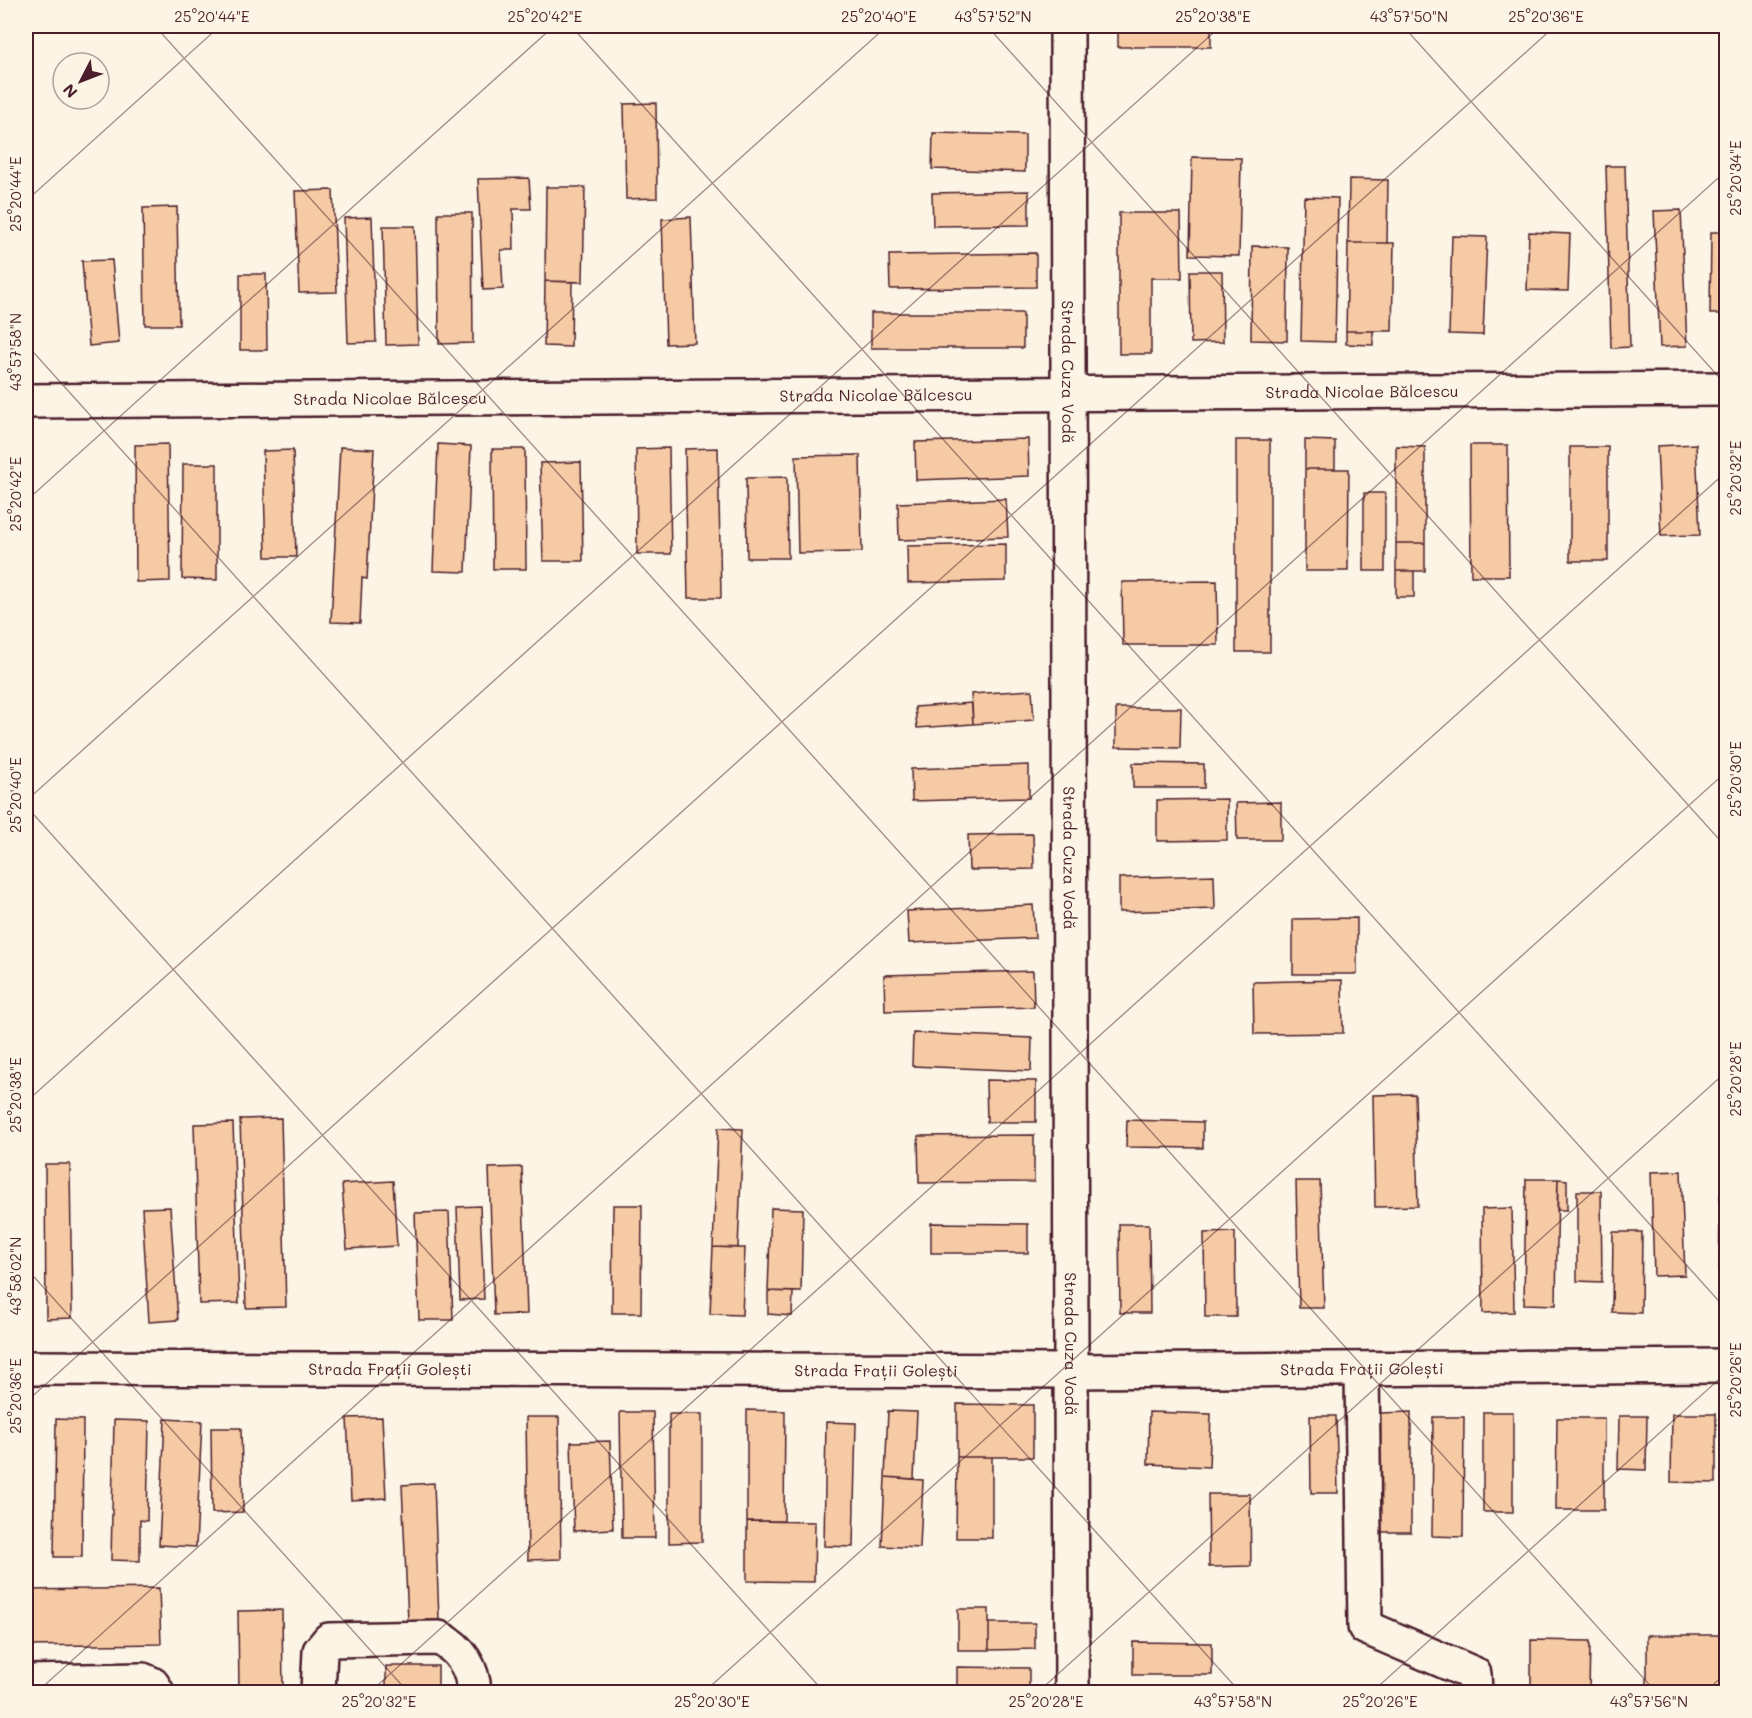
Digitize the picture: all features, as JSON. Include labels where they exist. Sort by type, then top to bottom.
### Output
[{"type":"street","name":"Strada Cuza Vodă","points":[[1067,26],[1072,1692]]},
{"type":"street","name":"Strada Nicolae Bălcescu","points":[[26,401],[1726,389]]},
{"type":"street","name":"Strada Frații Golești","points":[[26,1368],[1071,1371],[1726,1366]]},
{"type":"street","points":[[1362,1370],[1365,1627],[1474,1674],[1475,1692]]},
{"type":"street","points":[[318,1692],[320,1651],[329,1640],[403,1638],[439,1638],[455,1646],[468,1666],[474,1692]]},
{"type":"street","points":[[39,1685],[143,1680],[152,1684],[157,1692]]},
{"type":"building","points":[[1118,26],[1211,26],[1211,47],[1118,47]]},
{"type":"building","points":[[656,103],[657,198],[626,199],[624,104]]},
{"type":"building","points":[[933,133],[1025,135],[1025,172],[932,169]]},
{"type":"building","points":[[1192,157],[1241,158],[1239,256],[1190,255]]},
{"type":"building","points":[[1606,166],[1625,166],[1630,347],[1611,348]]},
{"type":"building","points":[[529,178],[531,209],[513,209],[514,250],[501,250],[503,289],[483,290],[478,179]]},
{"type":"building","points":[[1349,179],[1388,180],[1387,243],[1348,243]]},
{"type":"building","points":[[546,187],[585,187],[583,282],[545,281]]},
{"type":"building","points":[[333,190],[337,292],[299,293],[295,191]]},
{"type":"building","points":[[1029,191],[1029,225],[933,226],[932,193]]},
{"type":"building","points":[[1304,197],[1338,198],[1335,342],[1301,341]]},
{"type":"building","points":[[177,207],[179,325],[145,325],[143,208]]},
{"type":"building","points":[[1681,210],[1687,346],[1660,347],[1654,211]]},
{"type":"building","points":[[438,213],[472,213],[473,343],[439,344]]},
{"type":"building","points":[[1119,213],[1181,213],[1182,278],[1151,278],[1151,354],[1119,354]]},
{"type":"building","points":[[372,217],[376,342],[348,343],[344,218]]},
{"type":"building","points":[[691,217],[695,343],[666,344],[662,219]]},
{"type":"building","points":[[383,226],[415,226],[418,344],[386,345]]},
{"type":"building","points":[[1529,232],[1570,234],[1568,291],[1527,290]]},
{"type":"building","points":[[1711,232],[1726,232],[1726,314],[1710,314]]},
{"type":"building","points":[[1452,236],[1487,237],[1483,335],[1449,334]]},
{"type":"building","points":[[1348,243],[1394,243],[1392,331],[1346,331]]},
{"type":"building","points":[[1252,246],[1288,247],[1287,341],[1251,340]]},
{"type":"building","points":[[1036,253],[1036,287],[890,289],[889,255]]},
{"type":"building","points":[[112,260],[119,343],[89,346],[82,261]]},
{"type":"building","points":[[1190,271],[1222,271],[1223,342],[1191,343]]},
{"type":"building","points":[[240,274],[266,274],[267,350],[240,350]]},
{"type":"building","points":[[545,281],[572,282],[571,347],[544,346]]},
{"type":"building","points":[[871,313],[1023,313],[1023,348],[871,348]]},
{"type":"building","points":[[1346,331],[1373,331],[1373,345],[1346,344]]},
{"type":"building","points":[[1028,439],[1029,476],[916,480],[915,442]]},
{"type":"building","points":[[1236,440],[1270,440],[1270,652],[1236,652]]},
{"type":"building","points":[[1305,440],[1335,441],[1335,469],[1305,469]]},
{"type":"building","points":[[168,444],[170,581],[136,582],[135,445]]},
{"type":"building","points":[[438,444],[471,446],[466,572],[433,571]]},
{"type":"building","points":[[1696,444],[1700,535],[1661,536],[1657,446]]},
{"type":"building","points":[[1470,445],[1508,445],[1509,576],[1471,576]]},
{"type":"building","points":[[1396,446],[1425,447],[1425,543],[1396,543]]},
{"type":"building","points":[[340,447],[374,449],[367,579],[362,578],[360,623],[331,622]]},
{"type":"building","points":[[1570,447],[1608,447],[1608,561],[1570,561]]},
{"type":"building","points":[[669,448],[671,554],[637,554],[636,449]]},
{"type":"building","points":[[718,448],[721,598],[688,598],[685,449]]},
{"type":"building","points":[[492,449],[525,449],[526,569],[493,569]]},
{"type":"building","points":[[293,450],[296,557],[266,557],[263,451]]},
{"type":"building","points":[[860,455],[862,552],[798,553],[796,456]]},
{"type":"building","points":[[581,462],[583,561],[543,561],[540,463]]},
{"type":"building","points":[[183,464],[217,464],[217,580],[182,579]]},
{"type":"building","points":[[1305,469],[1349,469],[1348,571],[1305,571]]},
{"type":"building","points":[[787,477],[788,558],[747,558],[746,478]]},
{"type":"building","points":[[1364,493],[1385,493],[1385,571],[1364,571]]},
{"type":"building","points":[[1006,499],[1008,537],[899,540],[898,503]]},
{"type":"building","points":[[1396,543],[1425,543],[1425,571],[1396,571]]},
{"type":"building","points":[[1006,544],[1006,581],[908,583],[907,546]]},
{"type":"building","points":[[1396,571],[1414,571],[1414,597],[1396,597]]},
{"type":"building","points":[[1217,581],[1218,645],[1123,645],[1122,582]]},
{"type":"building","points":[[1032,690],[1034,720],[973,724],[971,694]]},
{"type":"building","points":[[972,703],[973,724],[917,728],[915,707]]},
{"type":"building","points":[[1116,708],[1181,708],[1180,748],[1116,747]]},
{"type":"building","points":[[1133,763],[1204,764],[1204,788],[1133,788]]},
{"type":"building","points":[[1029,765],[1029,798],[912,801],[911,769]]},
{"type":"building","points":[[1227,799],[1227,840],[1157,841],[1157,800]]},
{"type":"building","points":[[1281,802],[1281,840],[1237,840],[1236,803]]},
{"type":"building","points":[[1033,834],[1034,869],[969,870],[968,835]]},
{"type":"building","points":[[1214,875],[1215,909],[1119,912],[1119,878]]},
{"type":"building","points":[[1033,905],[1035,938],[909,943],[907,911]]},
{"type":"building","points":[[1357,918],[1357,974],[1293,974],[1293,919]]},
{"type":"building","points":[[1033,971],[1034,1007],[885,1011],[884,975]]},
{"type":"building","points":[[1342,980],[1343,1033],[1254,1034],[1253,982]]},
{"type":"building","points":[[913,1033],[1032,1038],[1031,1071],[912,1066]]},
{"type":"building","points":[[986,1080],[1036,1081],[1036,1122],[987,1122]]},
{"type":"building","points":[[1415,1094],[1418,1206],[1375,1207],[1373,1095]]},
{"type":"building","points":[[281,1118],[286,1307],[246,1308],[240,1119]]},
{"type":"building","points":[[1127,1120],[1203,1122],[1203,1148],[1126,1147]]},
{"type":"building","points":[[233,1123],[239,1303],[199,1304],[194,1124]]},
{"type":"building","points":[[718,1128],[743,1129],[738,1248],[713,1247]]},
{"type":"building","points":[[1034,1135],[1034,1182],[919,1183],[918,1136]]},
{"type":"building","points":[[45,1164],[70,1164],[72,1318],[46,1319]]},
{"type":"building","points":[[522,1167],[527,1314],[494,1315],[489,1168]]},
{"type":"building","points":[[1681,1171],[1685,1275],[1654,1276],[1651,1172]]},
{"type":"building","points":[[1526,1179],[1558,1179],[1556,1305],[1524,1304]]},
{"type":"building","points":[[1558,1179],[1567,1180],[1567,1210],[1557,1210]]},
{"type":"building","points":[[393,1181],[397,1246],[347,1249],[342,1184]]},
{"type":"building","points":[[1296,1181],[1320,1181],[1324,1308],[1299,1308]]},
{"type":"building","points":[[1577,1191],[1601,1191],[1602,1282],[1577,1281]]},
{"type":"building","points":[[1720,1195],[1726,1195],[1726,1316],[1719,1316]]},
{"type":"building","points":[[613,1205],[642,1205],[641,1313],[612,1313]]},
{"type":"building","points":[[480,1206],[484,1299],[460,1300],[457,1207]]},
{"type":"building","points":[[170,1207],[178,1320],[149,1322],[142,1208]]},
{"type":"building","points":[[771,1208],[803,1209],[801,1292],[768,1291]]},
{"type":"building","points":[[1512,1208],[1514,1312],[1483,1313],[1482,1209]]},
{"type":"building","points":[[449,1212],[453,1320],[419,1320],[415,1213]]},
{"type":"building","points":[[931,1223],[1028,1224],[1028,1253],[931,1253]]},
{"type":"building","points":[[1119,1224],[1149,1224],[1150,1313],[1120,1313]]},
{"type":"building","points":[[1235,1232],[1236,1317],[1205,1317],[1204,1233]]},
{"type":"building","points":[[1613,1232],[1642,1232],[1641,1313],[1612,1312]]},
{"type":"building","points":[[713,1247],[745,1248],[742,1315],[710,1314]]},
{"type":"building","points":[[768,1291],[793,1292],[792,1316],[768,1314]]},
{"type":"building","points":[[957,1404],[1033,1405],[1033,1457],[957,1457]]},
{"type":"building","points":[[747,1410],[785,1411],[784,1521],[747,1521]]},
{"type":"building","points":[[888,1411],[917,1412],[914,1479],[885,1477]]},
{"type":"building","points":[[620,1412],[653,1412],[655,1538],[622,1538]]},
{"type":"building","points":[[1149,1412],[1211,1414],[1209,1467],[1148,1464]]},
{"type":"building","points":[[1411,1412],[1411,1532],[1379,1532],[1379,1413]]},
{"type":"building","points":[[1483,1412],[1513,1412],[1513,1512],[1483,1512]]},
{"type":"building","points":[[669,1414],[702,1414],[702,1542],[669,1543]]},
{"type":"building","points":[[1672,1414],[1716,1414],[1716,1483],[1671,1482]]},
{"type":"building","points":[[1310,1416],[1336,1416],[1338,1493],[1311,1493]]},
{"type":"building","points":[[1619,1416],[1647,1416],[1646,1470],[1618,1469]]},
{"type":"building","points":[[382,1417],[386,1498],[351,1500],[347,1418]]},
{"type":"building","points":[[526,1417],[559,1417],[561,1559],[528,1560]]},
{"type":"building","points":[[1433,1417],[1464,1417],[1463,1537],[1432,1536]]},
{"type":"building","points":[[1557,1418],[1604,1418],[1604,1510],[1556,1510]]},
{"type":"building","points":[[56,1419],[83,1420],[82,1557],[54,1557]]},
{"type":"building","points":[[165,1419],[202,1421],[196,1547],[159,1545]]},
{"type":"building","points":[[26,1420],[28,1420],[28,1549],[26,1549]]},
{"type":"building","points":[[114,1420],[149,1421],[147,1521],[140,1520],[140,1561],[111,1560]]},
{"type":"building","points":[[826,1422],[856,1423],[853,1547],[824,1546]]},
{"type":"building","points":[[211,1428],[241,1428],[243,1512],[212,1513]]},
{"type":"building","points":[[610,1441],[613,1529],[574,1531],[571,1442]]},
{"type":"building","points":[[957,1457],[992,1457],[992,1538],[956,1538]]},
{"type":"building","points":[[885,1477],[923,1480],[920,1548],[882,1546]]},
{"type":"building","points":[[434,1483],[439,1620],[408,1621],[402,1485]]},
{"type":"building","points":[[1208,1494],[1250,1494],[1251,1566],[1209,1567]]},
{"type":"building","points":[[747,1521],[815,1522],[814,1582],[747,1581]]},
{"type":"building","points":[[159,1588],[161,1644],[26,1646],[26,1590]]},
{"type":"building","points":[[958,1609],[989,1609],[989,1650],[958,1650]]},
{"type":"building","points":[[282,1610],[283,1692],[239,1692],[238,1611]]},
{"type":"building","points":[[989,1623],[1035,1623],[1035,1649],[989,1650]]},
{"type":"building","points":[[1647,1635],[1726,1635],[1726,1689],[1647,1689]]},
{"type":"building","points":[[1531,1640],[1590,1641],[1589,1692],[1531,1692]]},
{"type":"building","points":[[1133,1642],[1212,1643],[1212,1675],[1133,1675]]},
{"type":"building","points":[[386,1666],[438,1666],[438,1692],[386,1692]]},
{"type":"building","points":[[957,1667],[1029,1668],[1029,1692],[957,1692]]},
{"type":"building","points":[[1399,1690],[1399,1692],[1339,1692]]}]
